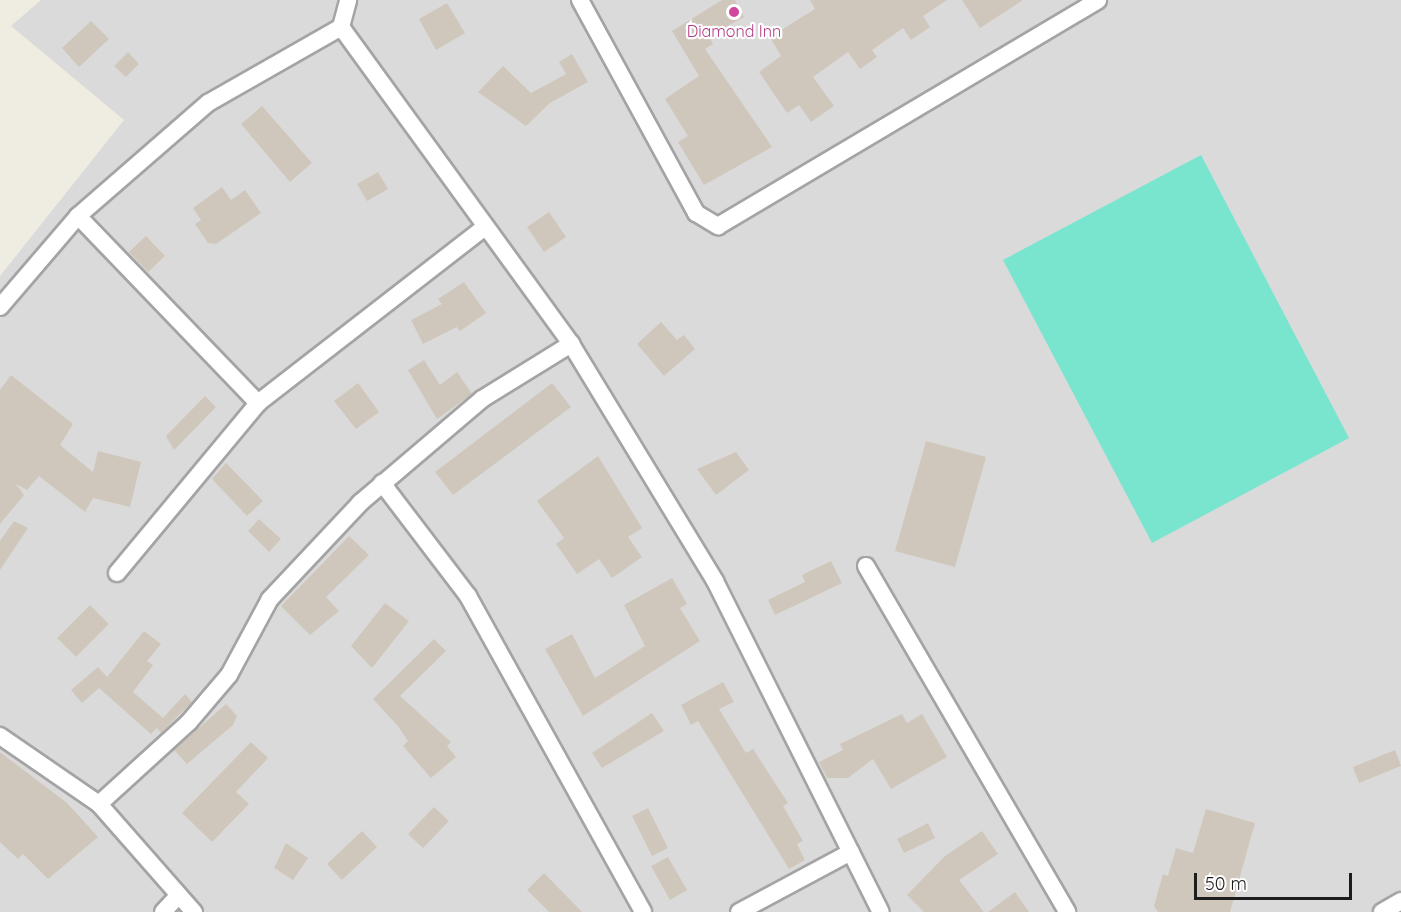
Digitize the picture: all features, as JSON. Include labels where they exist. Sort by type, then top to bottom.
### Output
[{"type":"street","points":[[0,307],[78,216],[208,103],[341,27],[348,0]]},
{"type":"street","points":[[580,0],[696,213],[718,225],[1098,0]]},
{"type":"street","points":[[341,27],[483,228],[571,344],[715,581],[880,912]]},
{"type":"street","points":[[78,216],[258,403]]},
{"type":"street","points":[[117,573],[258,403],[483,228]]},
{"type":"street","points":[[99,804],[189,722],[229,675],[270,599],[382,483],[482,399],[571,344]]},
{"type":"street","points":[[382,483],[468,596],[643,912]]},
{"type":"street","points":[[866,566],[1067,912]]},
{"type":"street","points":[[0,736],[99,804],[194,912]]},
{"type":"street","points":[[739,912],[851,852]]},
{"type":"street","points":[[163,912],[179,895]]},
{"type":"street","points":[[1382,912],[1401,901]]},
{"type":"shaded area","points":[[41,0],[1401,0],[1401,912],[0,912],[0,276],[124,120],[11,26]]},
{"type":"shaded area","points":[[1201,155],[1349,438],[1152,543],[1003,260]]},
{"type":"building","points":[[722,0],[735,0],[744,17],[709,36],[713,44],[705,49],[772,147],[704,185],[678,142],[688,136],[665,99],[699,76],[672,31]]},
{"type":"building","points":[[810,0],[947,0],[923,16],[930,27],[911,40],[903,28],[872,50],[877,57],[860,69],[848,52],[813,77],[834,106],[811,122],[799,105],[787,113],[759,72],[781,56],[770,37],[815,9]]},
{"type":"building","points":[[962,0],[1023,0],[980,28]]},
{"type":"building","points":[[447,3],[465,33],[436,50],[419,19]]},
{"type":"building","points":[[91,21],[109,39],[79,67],[62,48]]},
{"type":"building","points":[[128,52],[139,64],[126,77],[114,66]]},
{"type":"building","points":[[572,54],[588,82],[550,103],[526,126],[478,92],[503,66],[531,93],[566,74],[559,62]]},
{"type":"building","points":[[262,106],[312,163],[290,182],[241,124]]},
{"type":"building","points":[[378,172],[388,189],[367,201],[357,184]]},
{"type":"building","points":[[222,187],[231,200],[245,190],[261,213],[216,244],[208,243],[195,224],[201,220],[193,208]]},
{"type":"building","points":[[549,212],[566,237],[544,252],[527,227]]},
{"type":"building","points":[[146,236],[165,256],[148,272],[129,252]]},
{"type":"building","points":[[464,282],[486,313],[460,331],[457,327],[423,344],[411,320],[442,304],[438,299]]},
{"type":"building","points":[[661,322],[677,340],[684,335],[695,349],[664,376],[637,344]]},
{"type":"building","points":[[424,360],[440,385],[457,372],[472,394],[437,419],[408,370]]},
{"type":"building","points":[[11,375],[73,424],[60,445],[93,472],[98,451],[141,462],[130,507],[93,498],[85,512],[39,476],[27,490],[16,484],[24,495],[0,524],[0,390]]},
{"type":"building","points":[[358,383],[379,412],[356,429],[334,401]]},
{"type":"building","points":[[552,383],[571,407],[453,495],[435,472]]},
{"type":"building","points":[[205,396],[216,407],[174,450],[166,436]]},
{"type":"building","points":[[926,441],[986,457],[955,567],[895,551]]},
{"type":"building","points":[[736,452],[749,470],[716,495],[697,469]]},
{"type":"building","points":[[598,456],[642,528],[628,537],[642,557],[612,578],[599,559],[577,574],[556,544],[564,538],[537,501]]},
{"type":"building","points":[[226,463],[263,501],[247,516],[212,479]]},
{"type":"building","points":[[259,519],[281,539],[269,552],[248,531]]},
{"type":"building","points":[[14,521],[28,528],[0,570],[0,541]]},
{"type":"building","points":[[349,536],[369,555],[326,597],[339,611],[310,635],[281,606]]},
{"type":"building","points":[[831,561],[842,583],[775,615],[768,600],[805,582],[802,575]]},
{"type":"building","points":[[672,578],[687,604],[680,608],[700,641],[583,716],[545,649],[572,634],[595,678],[645,646],[624,605]]},
{"type":"building","points":[[385,603],[409,621],[372,668],[351,646]]},
{"type":"building","points":[[90,605],[109,624],[76,657],[57,638]]},
{"type":"building","points":[[144,631],[161,644],[147,661],[153,665],[133,692],[163,718],[185,694],[192,702],[161,733],[157,728],[151,734],[99,688],[82,703],[71,690],[98,667],[107,677]]},
{"type":"building","points":[[434,639],[446,651],[400,696],[451,742],[447,746],[456,757],[431,778],[403,746],[408,741],[397,725],[373,699]]},
{"type":"building","points":[[723,682],[734,702],[719,709],[746,753],[753,749],[788,803],[783,806],[803,841],[797,844],[805,860],[789,869],[698,721],[691,725],[681,705]]},
{"type":"building","points":[[226,704],[237,716],[233,725],[187,764],[174,750]]},
{"type":"building","points":[[652,713],[664,731],[602,768],[592,753]]},
{"type":"building","points":[[902,714],[907,723],[922,714],[947,757],[891,789],[873,759],[848,778],[827,778],[819,762],[843,750],[840,744]]},
{"type":"building","points":[[251,742],[268,758],[236,792],[249,804],[212,842],[182,813]]},
{"type":"building","points":[[1395,750],[1401,766],[1359,783],[1353,767]]},
{"type":"building","points":[[0,752],[67,803],[98,837],[48,879],[23,854],[18,859],[0,842]]},
{"type":"building","points":[[434,807],[449,821],[423,848],[408,834]]},
{"type":"building","points":[[648,808],[668,848],[652,856],[632,816]]},
{"type":"building","points":[[1206,809],[1255,823],[1230,912],[1158,912],[1154,906],[1163,874],[1168,876],[1176,848],[1193,853]]},
{"type":"building","points":[[928,823],[935,838],[904,853],[897,839]]},
{"type":"building","points":[[362,831],[377,847],[342,880],[327,864]]},
{"type":"building","points":[[982,831],[998,854],[959,880],[984,912],[924,912],[907,895],[945,856]]},
{"type":"building","points":[[286,843],[308,858],[293,880],[274,868]]},
{"type":"building","points":[[668,857],[687,890],[670,900],[651,866]]},
{"type":"building","points":[[544,873],[582,912],[549,912],[527,890]]},
{"type":"building","points":[[1015,892],[1029,912],[988,912]]},
{"type":"place","name":"Diamond Inn","points":[[734,12]]}]
